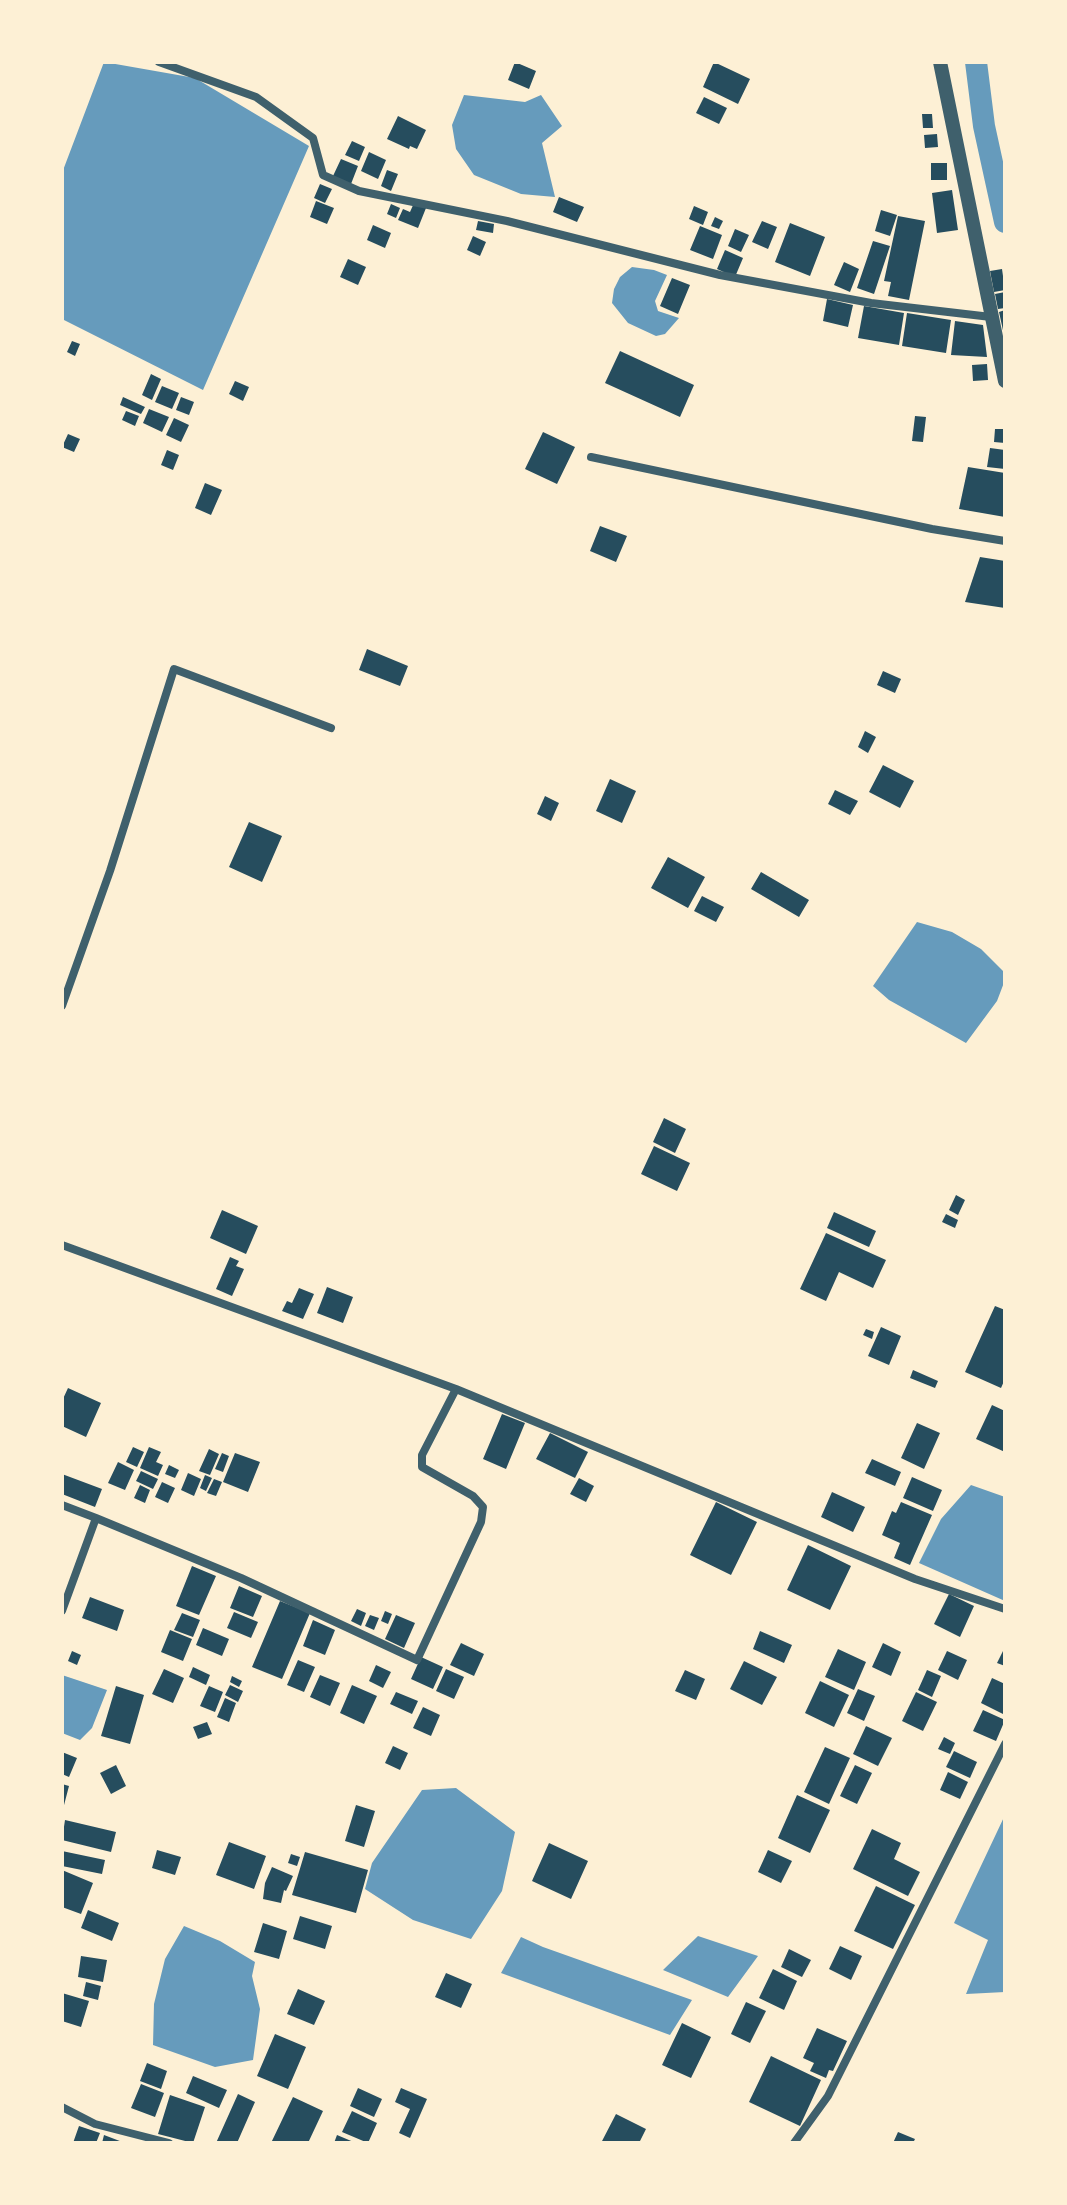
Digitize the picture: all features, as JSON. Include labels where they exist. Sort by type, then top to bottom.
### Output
[{"type":"street","points":[[159,62],[256,97],[313,138],[323,175],[359,191],[507,221],[720,275],[871,303],[991,317]]},
{"type":"street","points":[[940,62],[1005,381]]},
{"type":"street","points":[[591,457],[932,529],[1005,541]]},
{"type":"street","points":[[62,1006],[110,871],[174,669],[331,728]]},
{"type":"street","points":[[62,1245],[456,1389],[915,1579],[1005,1609]]},
{"type":"street","points":[[62,1505],[241,1578],[417,1660],[481,1522],[483,1507],[473,1496],[422,1467],[422,1455],[456,1389]]},
{"type":"street","points":[[62,1611],[96,1518]]},
{"type":"street","points":[[794,2143],[828,2096],[1005,1744]]},
{"type":"street","points":[[62,2107],[95,2124],[169,2143]]},
{"type":"water","points":[[104,62],[195,78],[309,146],[203,390],[62,319],[62,173]]},
{"type":"water","points":[[464,95],[525,102],[541,95],[562,126],[542,143],[555,197],[521,194],[474,175],[456,149],[452,125]]},
{"type":"water","points":[[632,267],[667,275],[655,301],[658,311],[679,318],[665,334],[656,336],[628,323],[612,303],[620,277]]},
{"type":"water","points":[[917,922],[952,932],[981,949],[1005,973],[997,1001],[966,1043],[889,1000],[873,986]]},
{"type":"water","points":[[971,1485],[1005,1497],[1005,1601],[919,1563],[941,1519]]},
{"type":"water","points":[[62,1675],[107,1690],[92,1728],[80,1740],[62,1733]]},
{"type":"water","points":[[456,1788],[515,1832],[502,1891],[471,1939],[413,1920],[365,1889],[372,1863],[422,1790]]},
{"type":"water","points":[[1005,1815],[1005,1992],[966,1994],[988,1940],[954,1923]]},
{"type":"water","points":[[184,1926],[220,1941],[255,1962],[252,1976],[260,2009],[253,2060],[215,2067],[153,2045],[154,2004],[165,1959]]},
{"type":"water","points":[[698,1936],[758,1956],[728,1997],[663,1970]]},
{"type":"water","points":[[521,1937],[692,2000],[670,2035],[501,1973]]},
{"type":"building","points":[[515,62],[536,71],[529,89],[508,80]]},
{"type":"building","points":[[714,62],[750,79],[738,104],[703,87]]},
{"type":"building","points":[[704,97],[727,108],[719,124],[696,113]]},
{"type":"building","points":[[922,114],[932,114],[933,128],[923,128]]},
{"type":"building","points":[[398,116],[426,130],[417,149],[410,146],[409,149],[387,139]]},
{"type":"building","points":[[937,134],[938,147],[925,148],[924,135]]},
{"type":"building","points":[[352,141],[365,147],[359,161],[345,155]]},
{"type":"building","points":[[369,152],[386,160],[378,179],[361,171]]},
{"type":"building","points":[[341,159],[358,166],[351,184],[333,176]]},
{"type":"building","points":[[931,163],[947,163],[947,180],[931,180]]},
{"type":"building","points":[[387,170],[398,174],[391,191],[381,186]]},
{"type":"building","points":[[320,184],[332,189],[325,203],[314,198]]},
{"type":"building","points":[[952,190],[958,230],[937,233],[932,193]]},
{"type":"building","points":[[559,197],[584,207],[577,222],[553,212]]},
{"type":"building","points":[[316,201],[334,208],[327,224],[310,217]]},
{"type":"building","points":[[414,203],[426,208],[418,228],[398,220],[403,209],[410,212]]},
{"type":"building","points":[[391,204],[400,208],[396,218],[387,214]]},
{"type":"building","points":[[694,206],[708,212],[703,225],[689,219]]},
{"type":"building","points":[[881,210],[897,215],[890,236],[875,231]]},
{"type":"building","points":[[898,216],[925,221],[909,300],[888,296],[891,282],[884,281]]},
{"type":"building","points":[[715,217],[723,221],[719,229],[711,226]]},
{"type":"building","points":[[478,221],[494,224],[493,233],[476,230]]},
{"type":"building","points":[[762,221],[777,227],[768,249],[752,242]]},
{"type":"building","points":[[790,223],[825,237],[810,276],[775,262]]},
{"type":"building","points":[[373,225],[391,233],[385,248],[367,240]]},
{"type":"building","points":[[700,226],[722,235],[713,259],[690,250]]},
{"type":"building","points":[[735,229],[749,235],[741,252],[728,246]]},
{"type":"building","points":[[473,236],[486,242],[480,256],[467,250]]},
{"type":"building","points":[[873,241],[890,246],[874,294],[857,288]]},
{"type":"building","points":[[725,250],[743,258],[735,277],[717,269]]},
{"type":"building","points":[[348,259],[366,267],[358,285],[340,277]]},
{"type":"building","points":[[844,262],[859,269],[850,292],[834,285]]},
{"type":"building","points":[[1002,269],[1005,290],[994,292],[990,271]]},
{"type":"building","points":[[672,278],[690,285],[678,314],[660,306]]},
{"type":"building","points":[[1005,292],[1005,308],[998,309],[995,294]]},
{"type":"building","points":[[827,299],[853,305],[848,327],[823,321]]},
{"type":"building","points":[[864,306],[904,313],[899,345],[858,338]]},
{"type":"building","points":[[1005,310],[1005,335],[1004,335],[999,312]]},
{"type":"building","points":[[907,313],[951,320],[946,353],[902,346]]},
{"type":"building","points":[[955,321],[983,325],[987,357],[951,355]]},
{"type":"building","points":[[72,341],[80,344],[75,356],[67,352]]},
{"type":"building","points":[[620,351],[694,385],[680,417],[605,383]]},
{"type":"building","points":[[987,364],[988,380],[973,381],[972,365]]},
{"type":"building","points":[[151,374],[161,379],[152,400],[142,395]]},
{"type":"building","points":[[235,381],[249,387],[243,401],[229,394]]},
{"type":"building","points":[[162,386],[179,393],[172,409],[155,402]]},
{"type":"building","points":[[123,397],[145,407],[141,414],[120,405]]},
{"type":"building","points":[[181,397],[194,402],[189,415],[176,410]]},
{"type":"building","points":[[149,409],[169,417],[162,432],[143,423]]},
{"type":"building","points":[[126,411],[139,416],[135,426],[122,420]]},
{"type":"building","points":[[915,416],[926,417],[923,442],[912,441]]},
{"type":"building","points":[[174,418],[189,425],[181,442],[166,435]]},
{"type":"building","points":[[995,429],[1005,429],[1005,443],[994,442]]},
{"type":"building","points":[[543,432],[575,447],[557,484],[525,469]]},
{"type":"building","points":[[68,434],[80,439],[74,452],[62,447]]},
{"type":"building","points":[[990,448],[1005,450],[1005,469],[987,467]]},
{"type":"building","points":[[167,450],[179,455],[173,470],[161,465]]},
{"type":"building","points":[[968,467],[1005,473],[1005,517],[959,509]]},
{"type":"building","points":[[205,483],[222,490],[211,515],[195,508]]},
{"type":"building","points":[[600,526],[627,536],[616,562],[590,551]]},
{"type":"building","points":[[980,557],[1005,561],[1005,608],[965,602]]},
{"type":"building","points":[[367,649],[408,666],[400,686],[359,670]]},
{"type":"building","points":[[883,671],[901,679],[895,693],[877,685]]},
{"type":"building","points":[[865,731],[876,737],[868,753],[858,747]]},
{"type":"building","points":[[883,765],[914,781],[900,808],[869,792]]},
{"type":"building","points":[[610,779],[636,791],[622,823],[596,811]]},
{"type":"building","points":[[835,790],[858,801],[850,815],[828,804]]},
{"type":"building","points":[[545,796],[559,803],[551,821],[537,814]]},
{"type":"building","points":[[249,822],[282,836],[262,882],[229,867]]},
{"type":"building","points":[[668,857],[705,877],[688,908],[651,888]]},
{"type":"building","points":[[761,872],[809,900],[799,917],[751,889]]},
{"type":"building","points":[[702,896],[724,907],[716,922],[694,911]]},
{"type":"building","points":[[664,1118],[686,1129],[675,1153],[653,1142]]},
{"type":"building","points":[[654,1146],[690,1163],[677,1191],[641,1174]]},
{"type":"building","points":[[956,1195],[965,1200],[958,1215],[949,1210]]},
{"type":"building","points":[[222,1210],[258,1226],[246,1254],[210,1238]]},
{"type":"building","points":[[834,1212],[876,1231],[869,1247],[827,1228]]},
{"type":"building","points":[[946,1214],[958,1220],[955,1228],[942,1222]]},
{"type":"building","points":[[826,1233],[886,1260],[873,1288],[839,1272],[826,1301],[800,1289]]},
{"type":"building","points":[[230,1257],[239,1261],[236,1266],[244,1269],[232,1296],[216,1289]]},
{"type":"building","points":[[327,1287],[353,1297],[343,1323],[317,1313]]},
{"type":"building","points":[[299,1288],[314,1294],[303,1319],[282,1311],[287,1301],[292,1303]]},
{"type":"building","points":[[995,1306],[1005,1310],[1005,1379],[1001,1388],[965,1372]]},
{"type":"building","points":[[881,1327],[901,1336],[889,1365],[868,1356]]},
{"type":"building","points":[[866,1329],[874,1332],[872,1339],[863,1335]]},
{"type":"building","points":[[913,1370],[938,1381],[935,1388],[910,1378]]},
{"type":"building","points":[[68,1388],[101,1403],[86,1437],[62,1426],[62,1401]]},
{"type":"building","points":[[992,1405],[1005,1411],[1005,1452],[976,1439]]},
{"type":"building","points":[[502,1414],[525,1423],[506,1469],[483,1459]]},
{"type":"building","points":[[917,1423],[940,1433],[924,1469],[901,1458]]},
{"type":"building","points":[[550,1433],[588,1452],[575,1478],[536,1459]]},
{"type":"building","points":[[133,1447],[144,1452],[137,1467],[126,1462]]},
{"type":"building","points":[[149,1447],[161,1452],[156,1462],[163,1465],[158,1476],[140,1468]]},
{"type":"building","points":[[209,1449],[219,1454],[210,1475],[199,1471]]},
{"type":"building","points":[[222,1453],[229,1456],[223,1472],[215,1469]]},
{"type":"building","points":[[235,1453],[260,1462],[248,1492],[223,1482]]},
{"type":"building","points":[[872,1459],[901,1472],[895,1486],[865,1473]]},
{"type":"building","points":[[118,1462],[134,1470],[125,1490],[108,1483]]},
{"type":"building","points":[[169,1465],[179,1470],[175,1478],[165,1474]]},
{"type":"building","points":[[141,1471],[158,1479],[153,1489],[136,1481]]},
{"type":"building","points":[[188,1473],[201,1479],[194,1496],[181,1490]]},
{"type":"building","points":[[62,1474],[102,1489],[95,1507],[62,1494]]},
{"type":"building","points":[[205,1475],[212,1478],[206,1491],[200,1488]]},
{"type":"building","points":[[912,1477],[942,1490],[933,1511],[903,1498]]},
{"type":"building","points":[[579,1478],[594,1486],[586,1502],[570,1494]]},
{"type":"building","points":[[214,1479],[222,1482],[216,1496],[207,1493]]},
{"type":"building","points":[[162,1482],[175,1488],[168,1503],[155,1497]]},
{"type":"building","points":[[140,1485],[150,1490],[145,1503],[134,1498]]},
{"type":"building","points":[[832,1492],[865,1507],[853,1532],[821,1517]]},
{"type":"building","points":[[716,1502],[757,1522],[731,1575],[690,1555]]},
{"type":"building","points":[[901,1502],[932,1515],[910,1565],[894,1558],[900,1543],[882,1535],[892,1511],[896,1513]]},
{"type":"building","points":[[808,1545],[851,1566],[830,1610],[787,1590]]},
{"type":"building","points":[[192,1566],[216,1576],[199,1615],[176,1606]]},
{"type":"building","points":[[239,1586],[262,1596],[253,1617],[230,1608]]},
{"type":"building","points":[[949,1594],[974,1606],[960,1637],[934,1624]]},
{"type":"building","points":[[90,1597],[124,1610],[117,1631],[82,1618]]},
{"type":"building","points":[[280,1601],[310,1613],[282,1679],[252,1667]]},
{"type":"building","points":[[357,1609],[366,1613],[361,1626],[351,1621]]},
{"type":"building","points":[[385,1611],[392,1614],[388,1624],[381,1621]]},
{"type":"building","points":[[234,1612],[258,1622],[251,1638],[227,1628]]},
{"type":"building","points":[[182,1613],[200,1620],[193,1637],[174,1630]]},
{"type":"building","points":[[370,1615],[379,1618],[374,1630],[365,1626]]},
{"type":"building","points":[[396,1615],[415,1623],[404,1648],[385,1639]]},
{"type":"building","points":[[313,1620],[335,1630],[325,1655],[303,1646]]},
{"type":"building","points":[[203,1628],[229,1639],[222,1656],[196,1645]]},
{"type":"building","points":[[170,1630],[192,1639],[183,1661],[161,1652]]},
{"type":"building","points":[[760,1631],[792,1645],[784,1663],[753,1649]]},
{"type":"building","points":[[461,1643],[484,1654],[474,1676],[450,1665]]},
{"type":"building","points":[[883,1643],[901,1652],[891,1676],[872,1667]]},
{"type":"building","points":[[1005,1647],[1005,1666],[997,1663]]},
{"type":"building","points":[[838,1649],[866,1662],[854,1690],[825,1677]]},
{"type":"building","points":[[72,1651],[81,1655],[77,1665],[68,1661]]},
{"type":"building","points":[[947,1651],[967,1660],[958,1680],[938,1670]]},
{"type":"building","points":[[421,1657],[443,1667],[433,1689],[411,1679]]},
{"type":"building","points":[[298,1660],[315,1667],[304,1692],[287,1685]]},
{"type":"building","points":[[744,1661],[777,1677],[762,1705],[730,1689]]},
{"type":"building","points":[[376,1665],[391,1672],[383,1688],[369,1681]]},
{"type":"building","points":[[193,1667],[210,1675],[206,1685],[189,1677]]},
{"type":"building","points":[[164,1669],[184,1678],[173,1703],[152,1694]]},
{"type":"building","points":[[446,1669],[464,1677],[454,1699],[436,1691]]},
{"type":"building","points":[[685,1670],[705,1679],[696,1700],[675,1691]]},
{"type":"building","points":[[927,1670],[941,1676],[932,1697],[918,1690]]},
{"type":"building","points":[[320,1675],[340,1683],[330,1706],[310,1697]]},
{"type":"building","points":[[232,1676],[242,1681],[239,1687],[230,1682]]},
{"type":"building","points":[[992,1678],[1005,1684],[1005,1715],[981,1703]]},
{"type":"building","points":[[820,1681],[849,1695],[834,1727],[805,1713]]},
{"type":"building","points":[[230,1685],[243,1691],[238,1702],[225,1695]]},
{"type":"building","points":[[352,1685],[377,1696],[364,1724],[340,1713]]},
{"type":"building","points":[[116,1686],[144,1695],[130,1744],[101,1736]]},
{"type":"building","points":[[209,1686],[223,1692],[215,1712],[200,1706]]},
{"type":"building","points":[[858,1689],[875,1696],[864,1721],[847,1713]]},
{"type":"building","points":[[396,1692],[418,1701],[412,1714],[390,1704]]},
{"type":"building","points":[[916,1692],[937,1702],[923,1731],[902,1721]]},
{"type":"building","points":[[225,1698],[236,1703],[229,1722],[217,1717]]},
{"type":"building","points":[[423,1707],[440,1715],[431,1736],[413,1728]]},
{"type":"building","points":[[983,1710],[1005,1720],[996,1741],[973,1731]]},
{"type":"building","points":[[207,1722],[212,1734],[198,1739],[193,1727]]},
{"type":"building","points":[[866,1726],[892,1738],[878,1766],[853,1754]]},
{"type":"building","points":[[944,1737],[955,1743],[950,1754],[938,1749]]},
{"type":"building","points":[[393,1746],[408,1753],[400,1770],[385,1763]]},
{"type":"building","points":[[825,1747],[850,1758],[829,1804],[804,1792]]},
{"type":"building","points":[[954,1751],[977,1762],[970,1778],[946,1767]]},
{"type":"building","points":[[62,1752],[77,1758],[69,1777],[62,1774]]},
{"type":"building","points":[[116,1765],[126,1786],[111,1794],[100,1773]]},
{"type":"building","points":[[855,1765],[872,1773],[857,1804],[840,1796]]},
{"type":"building","points":[[948,1772],[968,1782],[960,1799],[940,1790]]},
{"type":"building","points":[[62,1784],[69,1786],[63,1809],[62,1809]]},
{"type":"building","points":[[797,1795],[830,1810],[810,1853],[778,1838]]},
{"type":"building","points":[[356,1805],[375,1811],[364,1847],[345,1841]]},
{"type":"building","points":[[65,1820],[116,1832],[111,1852],[62,1840]]},
{"type":"building","points":[[872,1829],[901,1843],[894,1859],[920,1872],[908,1896],[853,1869]]},
{"type":"building","points":[[229,1842],[266,1856],[254,1889],[216,1875]]},
{"type":"building","points":[[549,1843],[588,1861],[571,1899],[532,1881]]},
{"type":"building","points":[[157,1850],[181,1857],[175,1875],[152,1868]]},
{"type":"building","points":[[768,1850],[792,1861],[781,1883],[758,1872]]},
{"type":"building","points":[[62,1851],[105,1860],[102,1874],[62,1866]]},
{"type":"building","points":[[305,1852],[368,1870],[356,1913],[292,1895]]},
{"type":"building","points":[[291,1854],[300,1857],[297,1866],[288,1863]]},
{"type":"building","points":[[272,1867],[293,1876],[284,1890],[281,1903],[263,1899],[265,1883]]},
{"type":"building","points":[[62,1870],[93,1883],[81,1914],[62,1907]]},
{"type":"building","points":[[876,1886],[915,1905],[893,1949],[854,1931]]},
{"type":"building","points":[[88,1910],[119,1923],[112,1941],[81,1928]]},
{"type":"building","points":[[300,1916],[332,1926],[325,1949],[293,1939]]},
{"type":"building","points":[[263,1923],[287,1931],[279,1959],[254,1952]]},
{"type":"building","points":[[840,1946],[862,1956],[851,1980],[829,1969]]},
{"type":"building","points":[[789,1949],[811,1960],[802,1977],[781,1967]]},
{"type":"building","points":[[81,1956],[107,1960],[103,1982],[78,1977]]},
{"type":"building","points":[[773,1969],[797,1981],[784,2010],[759,1998]]},
{"type":"building","points":[[446,1973],[472,1984],[461,2008],[435,1997]]},
{"type":"building","points":[[86,1982],[101,1986],[98,2000],[83,1996]]},
{"type":"building","points":[[298,1989],[325,2001],[314,2025],[287,2014]]},
{"type":"building","points":[[62,1993],[89,2001],[81,2027],[62,2021]]},
{"type":"building","points":[[746,2002],[766,2011],[750,2043],[731,2034]]},
{"type":"building","points":[[682,2023],[711,2037],[691,2078],[662,2065]]},
{"type":"building","points":[[817,2028],[847,2041],[833,2071],[829,2070],[826,2078],[810,2071],[814,2063],[803,2058]]},
{"type":"building","points":[[275,2034],[306,2047],[288,2089],[257,2076]]},
{"type":"building","points":[[771,2056],[821,2080],[800,2126],[749,2102]]},
{"type":"building","points":[[147,2063],[167,2071],[161,2089],[140,2081]]},
{"type":"building","points":[[193,2076],[227,2090],[219,2108],[186,2093]]},
{"type":"building","points":[[141,2084],[164,2093],[155,2117],[131,2108]]},
{"type":"building","points":[[358,2088],[382,2099],[374,2117],[350,2106]]},
{"type":"building","points":[[401,2088],[427,2099],[410,2138],[399,2133],[410,2109],[395,2102]]},
{"type":"building","points":[[238,2094],[255,2102],[237,2143],[216,2143]]},
{"type":"building","points":[[170,2095],[205,2107],[193,2143],[158,2134]]},
{"type":"building","points":[[293,2097],[323,2111],[308,2143],[271,2143]]},
{"type":"building","points":[[352,2111],[377,2123],[368,2143],[342,2132]]},
{"type":"building","points":[[616,2114],[646,2129],[639,2143],[601,2143]]},
{"type":"building","points":[[79,2126],[100,2133],[96,2143],[73,2143]]},
{"type":"building","points":[[898,2132],[915,2139],[913,2143],[893,2143]]},
{"type":"building","points":[[104,2135],[125,2143],[102,2143]]},
{"type":"building","points":[[337,2135],[356,2143],[334,2143]]},
{"type":"waterway","points":[[976,62],[984,126],[1005,222]]}]
